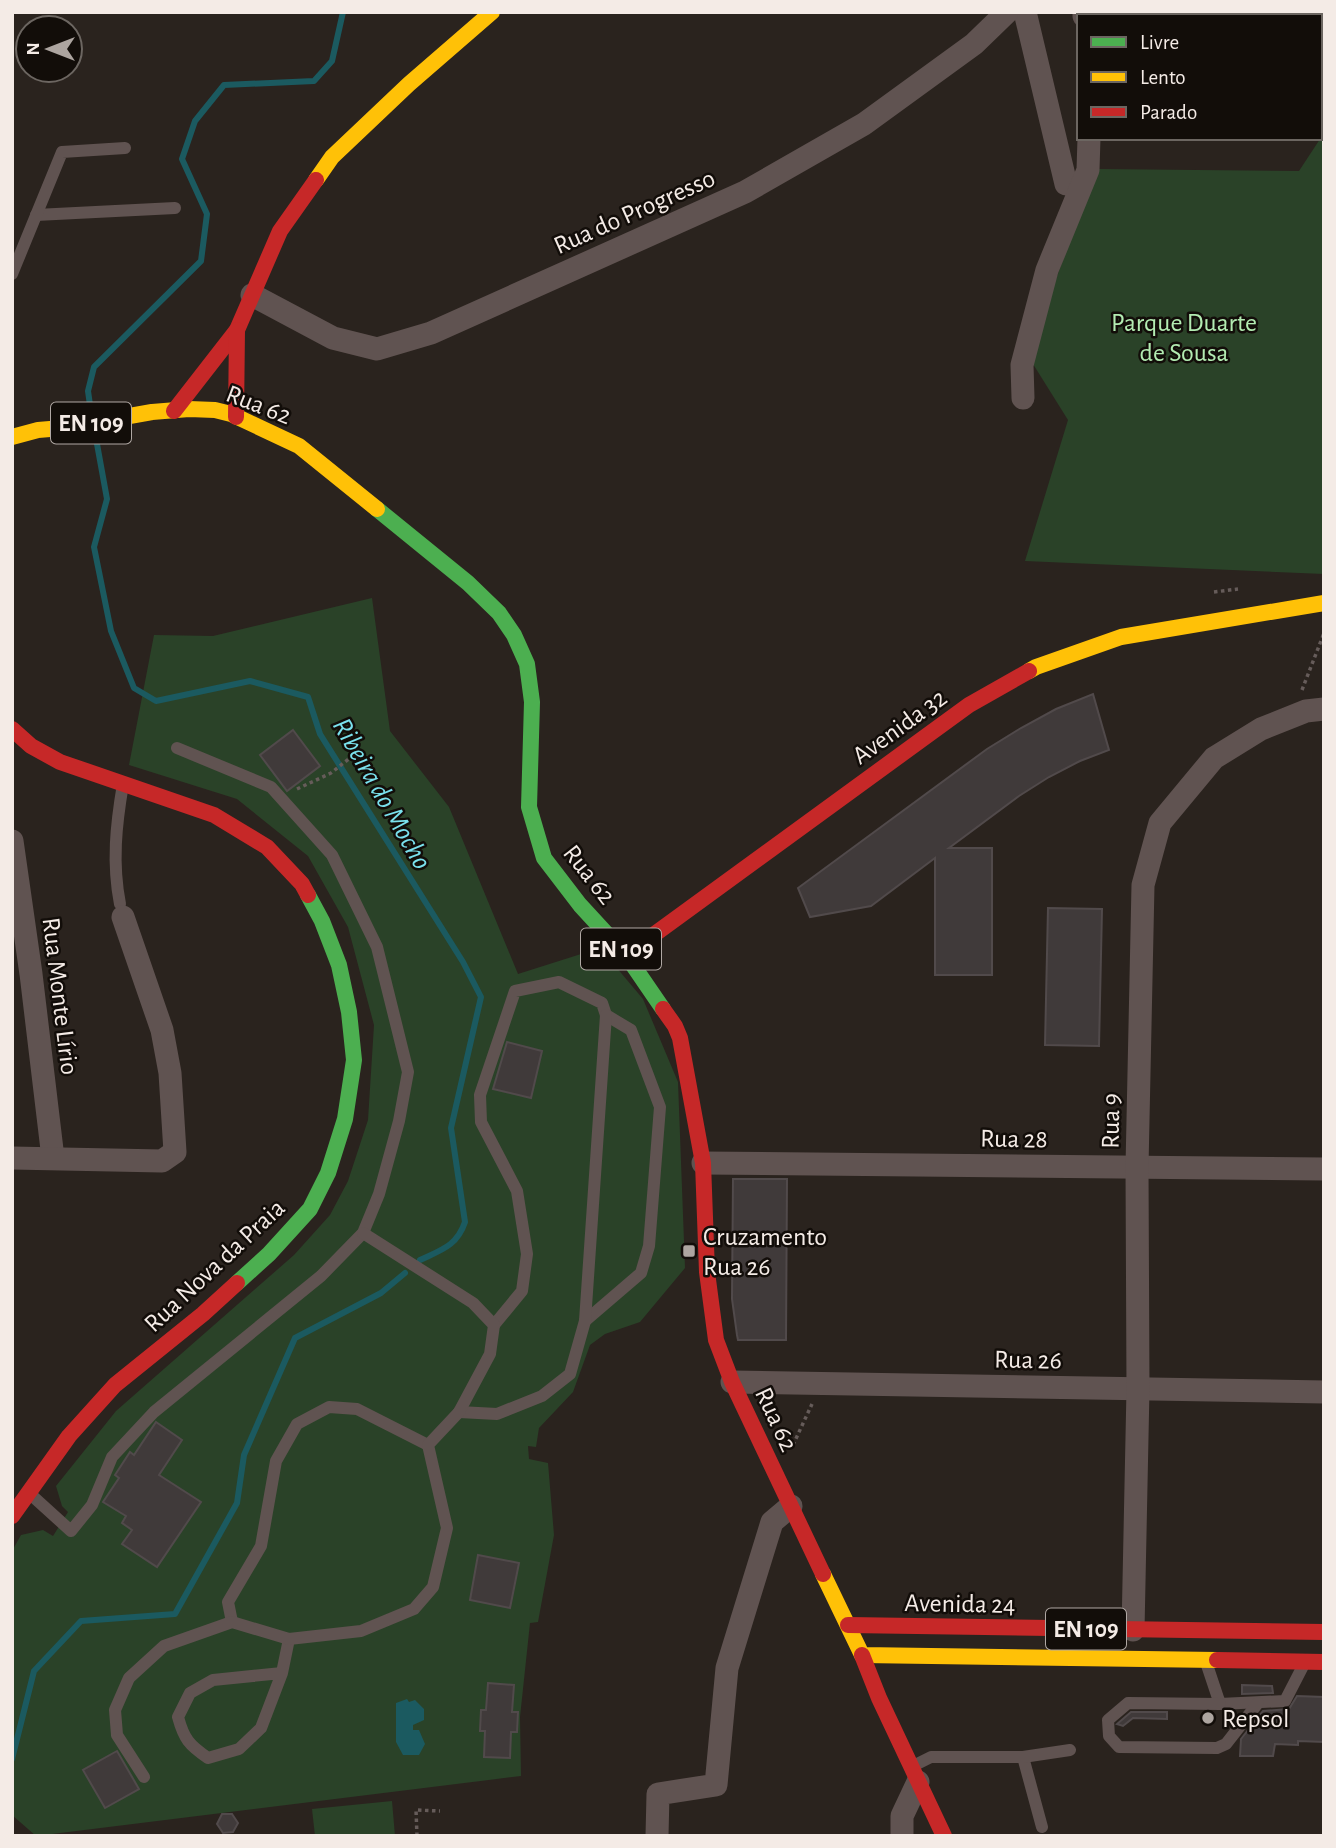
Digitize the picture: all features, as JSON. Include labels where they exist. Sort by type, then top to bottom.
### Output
[{"type":"main road","points":[[174,411],[237,330],[280,231],[332,157],[409,84],[492,12]]},
{"type":"main road","points":[[236,416],[237,330]]},
{"type":"main road","name":"Rua 62","points":[[12,436],[174,411],[215,410],[236,416],[299,446],[468,583],[499,613],[514,635],[527,664],[532,702],[529,807],[544,858],[580,905],[626,955],[665,1009],[681,1038],[703,1163],[707,1272],[716,1340],[732,1382],[848,1625],[944,1836]]},
{"type":"main road","name":"EN 109","points":[[21,420],[38,430]]},
{"type":"main road","name":"Avenida 32","points":[[626,955],[968,705],[1036,667],[1121,637],[1324,603]]},
{"type":"main road","name":"Avenida 32","points":[[1240,618],[1300,624]]},
{"type":"main road","name":"Rua Nova da Praia","points":[[12,729],[31,746],[60,762],[214,815],[267,847],[302,884],[322,921],[339,965],[349,1012],[354,1060],[345,1119],[328,1173],[310,1209],[269,1254],[203,1314],[115,1385],[69,1436],[12,1517]]},
{"type":"main road","name":"Avenida 24","points":[[848,1625],[1324,1632]]},
{"type":"main road","name":"Avenida 24","points":[[862,1655],[1324,1662]]},
{"type":"street","name":"Rua do Progresso","points":[[252,295],[333,338],[377,349],[431,333],[745,192],[864,124],[974,44],[1007,12]]},
{"type":"street","points":[[1025,12],[1066,184]]},
{"type":"street","points":[[1023,398],[1022,365],[1047,270],[1088,170],[1089,140]]},
{"type":"street","name":"Rua 9","points":[[1133,1630],[1138,1389],[1137,1167],[1143,885],[1160,822],[1214,758],[1261,729],[1306,711],[1324,709]]},
{"type":"street","name":"Rua Monte Lírio","points":[[12,841],[22,974],[54,1158]]},
{"type":"street","points":[[12,1158],[162,1161],[175,1152],[170,1073],[162,1030],[121,911]]},
{"type":"street","name":"Rua 28","points":[[703,1163],[1324,1169]]},
{"type":"street","name":"Rua 26","points":[[732,1382],[1324,1392]]},
{"type":"street","points":[[657,1836],[658,1794],[716,1785],[727,1668],[772,1522],[792,1506]]},
{"type":"street","points":[[902,1836],[902,1816],[914,1774]]},
{"type":"lane","points":[[12,274],[62,152],[125,148]]},
{"type":"lane","points":[[36,215],[174,208]]},
{"type":"lane","points":[[28,1492],[71,1531],[92,1505],[112,1457],[154,1412],[321,1276],[363,1233],[379,1194],[399,1121],[408,1072],[377,947],[332,855],[271,787],[177,748]]},
{"type":"lane","points":[[121,911],[116,887],[115,832],[123,783]]},
{"type":"lane","points":[[428,1445],[459,1412],[490,1354],[494,1325],[522,1291],[527,1254],[517,1191],[481,1122],[480,1095],[515,991],[559,982],[602,1003],[606,1015],[585,1321],[570,1374],[542,1396],[496,1414],[459,1412]]},
{"type":"lane","points":[[585,1321],[642,1273],[649,1246],[660,1107],[631,1030],[606,1015]]},
{"type":"lane","points":[[363,1233],[473,1303],[494,1325]]},
{"type":"lane","points":[[232,1622],[228,1602],[261,1546],[276,1461],[297,1424],[329,1407],[357,1409],[428,1445]]},
{"type":"lane","points":[[144,1777],[117,1735],[115,1710],[129,1678],[164,1646],[232,1622],[289,1639],[361,1631],[414,1609],[433,1587],[447,1528],[428,1445]]},
{"type":"lane","points":[[282,1673],[213,1680],[190,1693],[178,1717],[183,1735],[194,1749],[208,1758],[239,1749],[261,1728],[282,1673],[289,1639]]},
{"type":"lane","points":[[1206,1661],[1220,1704]]},
{"type":"lane","points":[[1258,1703],[1226,1744],[1217,1748],[1119,1747],[1109,1736],[1108,1720],[1128,1703],[1220,1704],[1285,1701],[1306,1662]]},
{"type":"lane","points":[[914,1774],[931,1757],[1023,1757],[1070,1750]]},
{"type":"lane","points":[[1023,1757],[1042,1827]]},
{"type":"path","points":[[1292,717],[1324,633]]},
{"type":"path","points":[[279,797],[331,773],[360,750]]},
{"type":"path","points":[[777,1478],[814,1400]]},
{"type":"path","points":[[417,1836],[416,1810],[440,1811]]},
{"type":"green space","name":"Parque Duarte de Sousa","points":[[1324,133],[1324,574],[1025,561],[1068,420],[1028,356],[1096,169],[1299,171],[1322,140]]},
{"type":"green space","points":[[372,598],[390,731],[449,807],[518,974],[600,948],[643,999],[678,1082],[685,1268],[640,1322],[605,1334],[590,1345],[573,1392],[539,1428],[536,1447],[528,1446],[529,1459],[548,1463],[554,1535],[538,1622],[530,1623],[520,1717],[521,1776],[36,1836],[12,1815],[12,1551],[21,1535],[43,1530],[53,1536],[68,1512],[62,1506],[56,1486],[116,1411],[294,1255],[330,1215],[348,1181],[368,1120],[374,1025],[348,927],[308,856],[237,799],[129,765],[154,635],[213,636]]},
{"type":"green space","points":[[392,1801],[395,1836],[315,1836],[312,1809]]},
{"type":"water","points":[[407,1699],[409,1702],[415,1700],[424,1709],[424,1720],[413,1725],[413,1730],[419,1730],[425,1744],[419,1755],[403,1755],[396,1742],[396,1703]]},
{"type":"building","points":[[1093,694],[1109,750],[1049,777],[949,848],[992,848],[992,975],[935,975],[935,858],[871,906],[810,917],[798,888],[987,749],[1056,709]]},
{"type":"building","points":[[293,730],[320,766],[287,791],[260,755]]},
{"type":"building","points":[[1048,908],[1102,909],[1099,1046],[1045,1045]]},
{"type":"building","points":[[507,1042],[542,1051],[531,1098],[493,1089]]},
{"type":"building","points":[[733,1179],[787,1179],[786,1340],[738,1340],[732,1299]]},
{"type":"building","points":[[156,1422],[182,1440],[159,1475],[201,1502],[157,1567],[122,1544],[132,1530],[122,1523],[126,1516],[103,1502],[119,1478],[115,1475],[130,1452],[134,1455]]},
{"type":"building","points":[[478,1555],[519,1563],[510,1608],[470,1600]]},
{"type":"building","points":[[488,1683],[514,1685],[512,1712],[518,1712],[517,1732],[511,1732],[510,1758],[484,1757],[485,1731],[480,1731],[481,1710],[486,1710]]},
{"type":"building","points":[[1242,1685],[1272,1686],[1273,1693],[1242,1694]]},
{"type":"building","points":[[1297,1696],[1324,1697],[1324,1742],[1275,1744],[1273,1756],[1240,1756],[1241,1739],[1263,1711],[1289,1709]]},
{"type":"building","points":[[1131,1712],[1167,1712],[1167,1719],[1133,1718],[1123,1726],[1117,1724]]},
{"type":"building","points":[[117,1751],[139,1789],[105,1808],[83,1770]]},
{"type":"building","points":[[222,1814],[232,1814],[238,1823],[233,1832],[223,1833],[217,1824]]},
{"type":"waterway","name":"Ribeira do Mocho","points":[[91,412],[88,391],[94,367],[201,261],[207,214],[182,159],[195,121],[224,85],[314,81],[332,61],[343,12]]},
{"type":"waterway","name":"Ribeira do Mocho","points":[[95,433],[107,499],[94,547],[111,631],[134,688],[156,701],[250,681],[308,697],[320,734],[463,962],[481,997],[451,1128],[465,1222],[453,1242],[420,1260]]},
{"type":"waterway","name":"Ribeira do Mocho","points":[[12,1759],[34,1671],[81,1621],[175,1614],[237,1503],[244,1455],[295,1338],[381,1293],[405,1273]]},
{"type":"traffic: fast","points":[[377,509],[468,583],[499,613],[514,635],[527,664],[532,702],[529,807],[544,858],[580,905],[626,955],[663,1009]]},
{"type":"traffic: fast","points":[[237,1283],[269,1254],[310,1209],[328,1173],[345,1119],[354,1060],[349,1012],[339,965],[322,921],[308,895]]},
{"type":"traffic: slow","points":[[316,180],[332,157],[409,84],[492,12]]},
{"type":"traffic: slow","points":[[12,437],[38,430],[152,412],[215,410],[231,414],[299,446],[377,509]]},
{"type":"traffic: slow","points":[[1029,671],[1121,637],[1324,603]]},
{"type":"traffic: slow","points":[[823,1574],[862,1655],[1217,1660]]},
{"type":"traffic: jam","points":[[174,411],[237,330],[280,231],[316,180]]},
{"type":"traffic: jam","points":[[236,417],[237,330]]},
{"type":"traffic: jam","points":[[626,955],[969,705],[1029,671]]},
{"type":"traffic: jam","points":[[12,729],[31,746],[60,762],[214,815],[267,847],[302,884],[308,895]]},
{"type":"traffic: jam","points":[[663,1009],[680,1038],[703,1163],[707,1272],[716,1340],[732,1382],[823,1574]]},
{"type":"traffic: jam","points":[[12,1516],[69,1436],[115,1385],[237,1283]]},
{"type":"traffic: jam","points":[[848,1625],[1324,1632]]},
{"type":"traffic: jam","points":[[862,1655],[879,1698],[944,1836]]},
{"type":"traffic: jam","points":[[1217,1660],[1324,1662]]},
{"type":"place","name":"Cruzamento Rua 26","points":[[689,1251]]},
{"type":"place","name":"Repsol","points":[[1208,1718]]}]
